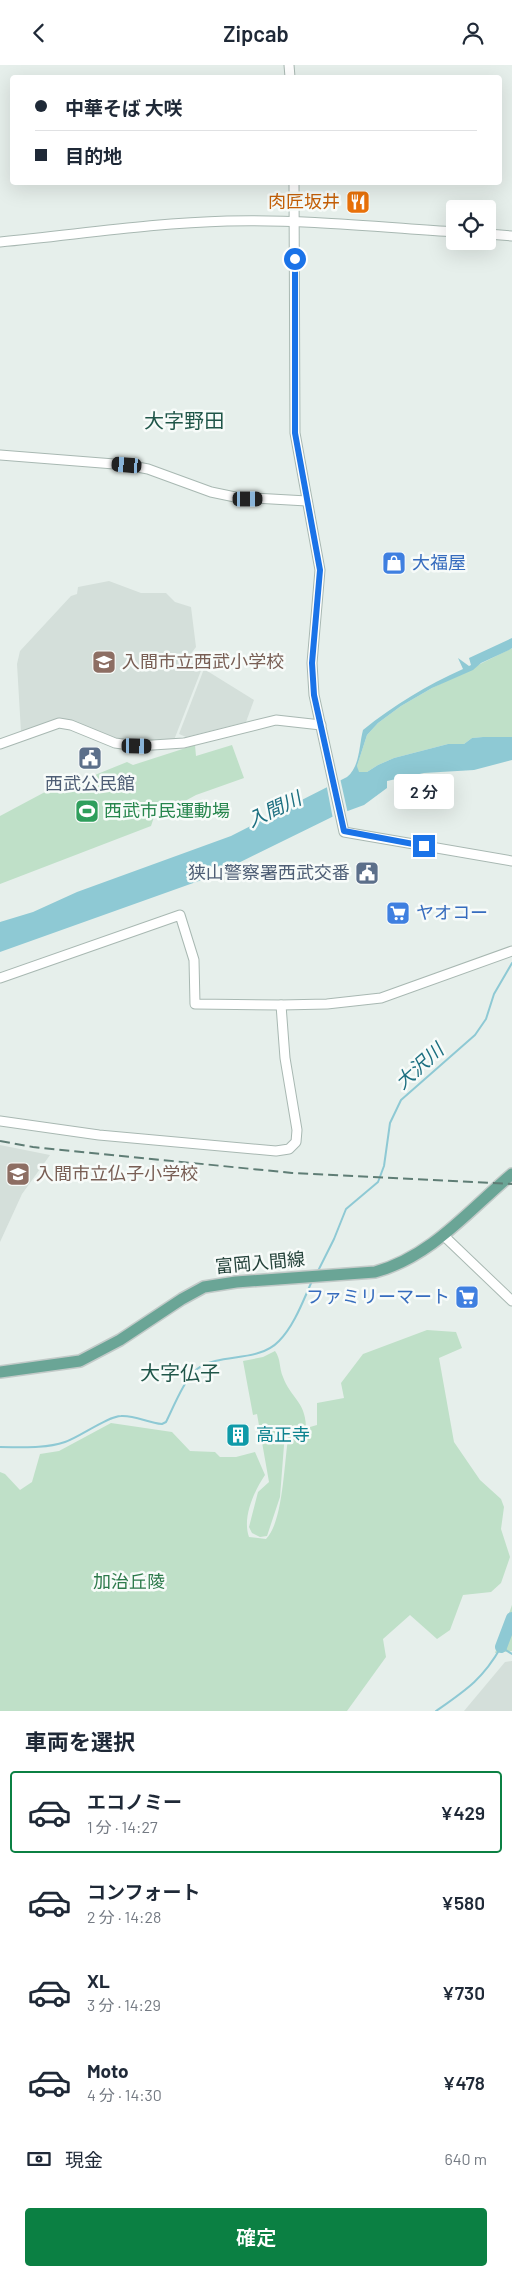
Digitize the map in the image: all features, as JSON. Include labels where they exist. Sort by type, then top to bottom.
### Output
[{"type":"main road","name":"富岡入間線","points":[[0,1372],[80,1361],[120,1340],[182,1299],[204,1287],[236,1282],[385,1269],[420,1254],[512,1174]]},
{"type":"street","points":[[294,185],[296,221],[295,422],[306,501],[320,570],[312,673],[321,727],[344,831],[512,861]]},
{"type":"street","points":[[0,242],[183,224],[296,221],[446,231]]},
{"type":"street","points":[[496,235],[512,236]]},
{"type":"street","points":[[0,455],[127,465],[148,469],[211,492],[235,497],[306,501]]},
{"type":"street","points":[[0,744],[59,723],[71,725],[115,743],[137,746],[184,743],[276,720],[321,727]]},
{"type":"street","points":[[0,978],[180,915],[194,960],[195,1004],[281,1005],[381,998],[512,951]]},
{"type":"street","points":[[0,1121],[108,1136],[276,1151],[289,1149],[296,1142],[297,1130],[284,1058],[281,1005]]},
{"type":"street","points":[[443,1235],[512,1301]]},
{"type":"shaded area","name":"入間市立西武小学校","points":[[109,581],[141,593],[166,593],[175,602],[191,607],[196,647],[186,660],[202,668],[174,740],[161,743],[127,742],[67,719],[57,719],[21,732],[17,664],[20,651],[71,596],[77,594],[78,587]]},
{"type":"shaded area","points":[[204,669],[254,700],[246,722],[186,737],[179,734]]},
{"type":"shaded area","name":"入間市立仏子小学校","points":[[0,1145],[50,1155],[22,1194],[0,1242]]},
{"type":"shaded area","points":[[512,1661],[512,1711],[464,1711],[505,1662]]},
{"type":"green space","points":[[512,648],[512,737],[472,738],[464,744],[448,744],[394,758],[367,772],[358,772],[357,766],[367,735],[378,723],[401,706],[432,688]]},
{"type":"green space","name":"西武市民運動場","points":[[195,745],[196,756],[232,745],[244,778],[196,795],[174,807],[155,814],[151,826],[0,884],[0,816],[45,792],[76,780],[85,779],[127,762],[133,765]]},
{"type":"green space","name":"加治丘陵","points":[[427,1330],[456,1332],[462,1348],[439,1358],[454,1442],[480,1480],[501,1499],[504,1507],[501,1529],[510,1557],[501,1583],[491,1592],[463,1595],[450,1630],[437,1639],[410,1615],[383,1639],[386,1657],[347,1711],[0,1711],[0,1472],[5,1474],[20,1490],[32,1482],[40,1454],[59,1451],[111,1423],[172,1432],[190,1451],[215,1452],[220,1457],[236,1457],[255,1452],[265,1475],[250,1505],[247,1530],[249,1537],[266,1539],[272,1530],[280,1504],[289,1433],[317,1425],[317,1403],[344,1398],[341,1383],[363,1354]]},
{"type":"green space","points":[[275,1351],[286,1384],[303,1411],[306,1426],[285,1432],[280,1497],[267,1536],[260,1537],[252,1533],[249,1527],[258,1492],[269,1482],[257,1414],[253,1415],[243,1361],[263,1357]]},
{"type":"green space","points":[[512,1605],[512,1651],[495,1653]]},
{"type":"water","name":"入間川","points":[[512,638],[512,648],[509,650],[481,663],[473,670],[432,688],[401,706],[378,723],[367,735],[357,766],[359,772],[367,772],[394,758],[448,744],[464,744],[472,738],[483,737],[512,737],[512,760],[474,770],[424,773],[387,781],[387,788],[364,805],[334,816],[210,877],[0,952],[0,922],[33,912],[77,892],[231,836],[347,777],[357,762],[363,730],[411,696],[463,669],[458,658],[469,666],[471,665],[469,658]]},
{"type":"pier","points":[[340,778],[348,814],[333,819],[326,783]]},
{"type":"waterway","name":"大沢川","points":[[317,1273],[346,1209],[378,1182],[384,1166],[390,1123],[401,1100],[475,1035],[486,1019],[494,994],[512,963]]},
{"type":"waterway","points":[[0,1447],[49,1446],[65,1442],[109,1419],[121,1416],[162,1424],[166,1422],[184,1386],[197,1369],[217,1361],[261,1352],[279,1341],[294,1321],[312,1281]]},
{"type":"waterway","points":[[501,1647],[512,1618]]},
{"type":"waterway","points":[[436,1711],[473,1683],[487,1668],[501,1647],[512,1654]]},
{"type":"railway","points":[[0,1141],[33,1147],[292,1173],[512,1184]]},
{"type":"place","name":"肉匠坂井","points":[[358,202]]},
{"type":"place","name":"大福屋","points":[[394,563]]},
{"type":"place","name":"入間市立西武小学校","points":[[104,662]]},
{"type":"place","name":"西武公民館","points":[[90,758]]},
{"type":"place","name":"西武市民運動場","points":[[87,811]]},
{"type":"place","name":"狭山警察署西武交番","points":[[367,873]]},
{"type":"place","name":"ヤオコー","points":[[398,913]]},
{"type":"place","name":"入間市立仏子小学校","points":[[18,1174]]},
{"type":"place","name":"ファミリーマート","points":[[467,1297]]},
{"type":"place","name":"高正寺","points":[[238,1435]]},
{"type":"district","name":"大字野田","points":[[184,421]]},
{"type":"district","name":"大字仏子","points":[[180,1373]]},
{"type":"route","points":[[295,259],[295,433],[320,570],[313,650],[312,673],[314,695],[344,831],[424,846]]}]
